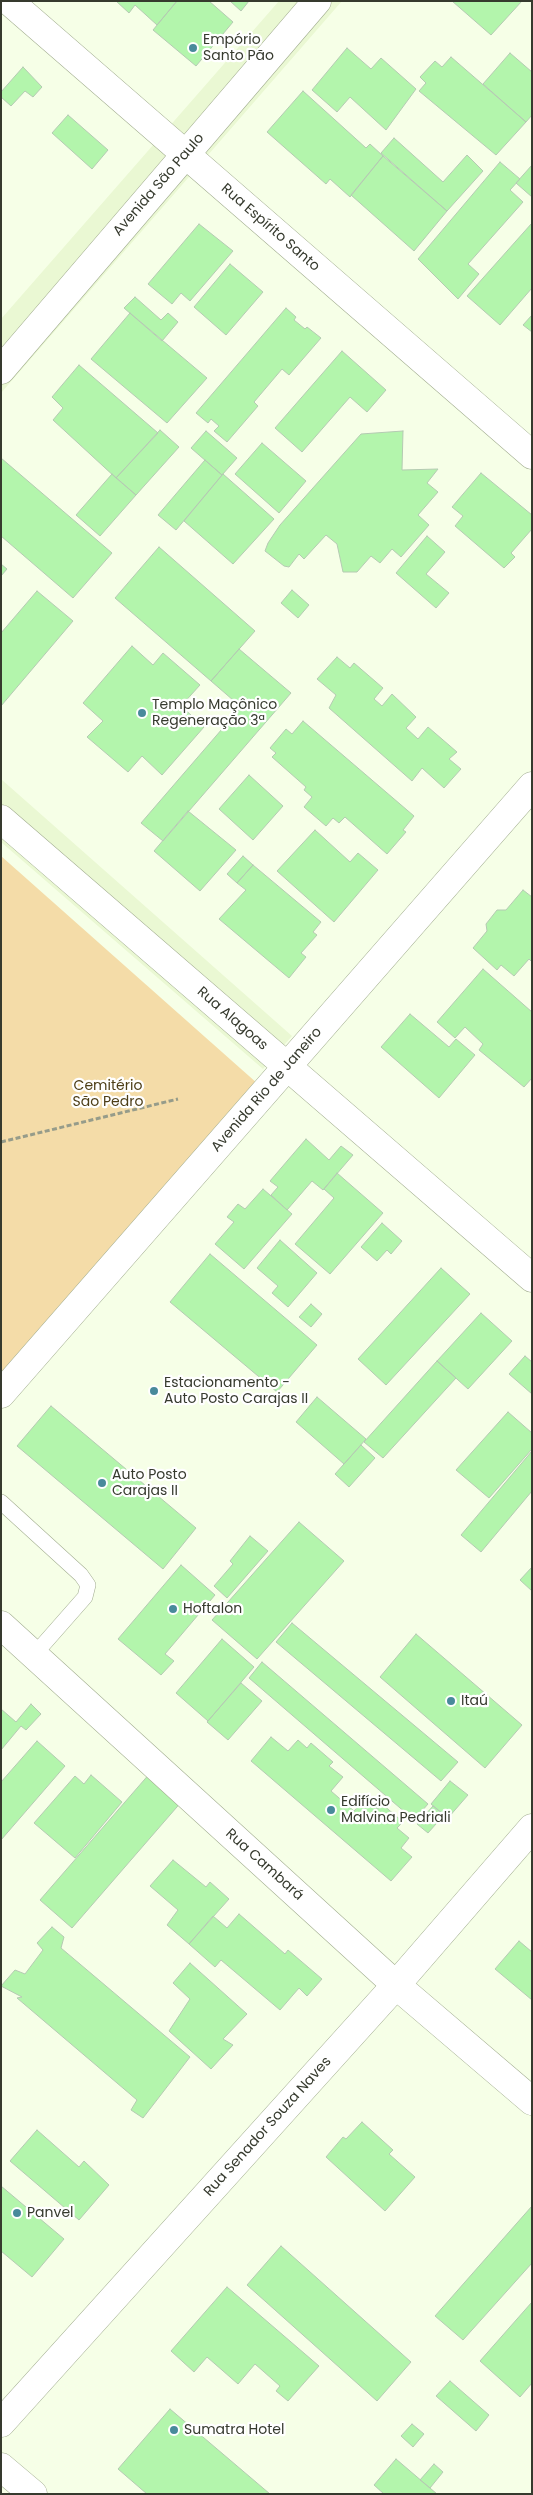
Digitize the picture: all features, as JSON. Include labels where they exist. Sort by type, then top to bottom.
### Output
[{"type":"street","name":"Rua Espírito Santo","points":[[9,1],[532,455]]},
{"type":"street","name":"Avenida São Paulo","points":[[1,370],[318,1]]},
{"type":"street","name":"Avenida Rio de Janeiro","points":[[1,1394],[532,786]]},
{"type":"street","name":"Rua Alagoas","points":[[1,819],[532,1278]]},
{"type":"street","name":"Rua Cambará","points":[[1,1625],[396,1985],[532,2101]]},
{"type":"street","name":"Rua Senador Souza Naves","points":[[1,2423],[396,1985],[532,1828]]},
{"type":"street","points":[[1,2467],[33,2494]]},
{"type":"lane","points":[[1,1502],[81,1575],[88,1585],[85,1597],[34,1655]]},
{"type":"path","points":[[1,1142],[178,1099]]},
{"type":"shaded area","points":[[279,1],[342,1],[1,393],[1,319]]},
{"type":"shaded area","points":[[1,779],[292,1036],[263,1069],[1,842]]},
{"type":"green space","name":"Cemitério São Pedro","points":[[1,856],[258,1084],[1,1379]]},
{"type":"building","points":[[116,1],[177,1],[157,25],[135,5],[129,13]]},
{"type":"building","name":"Empório Santo Pão","points":[[177,1],[209,1],[233,22],[196,66],[153,30]]},
{"type":"building","points":[[230,1],[249,1],[241,11]]},
{"type":"building","points":[[452,1],[522,1],[491,35]]},
{"type":"building","points":[[347,48],[371,69],[381,58],[416,89],[386,130],[350,97],[337,112],[312,90]]},
{"type":"building","points":[[510,53],[532,72],[532,115],[526,122],[483,84]]},
{"type":"building","points":[[451,57],[526,122],[496,155],[419,91],[426,83],[420,77],[435,61],[442,67]]},
{"type":"building","points":[[23,67],[42,87],[33,97],[25,91],[11,106],[1,97],[1,92]]},
{"type":"building","points":[[303,91],[366,148],[370,144],[383,156],[350,197],[330,179],[326,184],[267,132]]},
{"type":"building","points":[[68,115],[108,150],[92,169],[52,133]]},
{"type":"building","points":[[394,138],[443,182],[467,155],[483,171],[447,211],[381,153]]},
{"type":"building","points":[[383,156],[447,211],[414,251],[351,195]]},
{"type":"building","points":[[500,162],[520,179],[510,190],[523,202],[468,264],[479,274],[458,299],[418,259]]},
{"type":"building","points":[[532,165],[532,197],[516,183]]},
{"type":"building","points":[[532,223],[532,288],[500,325],[467,296]]},
{"type":"building","points":[[199,224],[233,251],[190,301],[181,293],[172,304],[148,284]]},
{"type":"building","points":[[230,264],[263,292],[226,335],[194,307]]},
{"type":"building","points":[[135,297],[161,320],[168,313],[178,322],[162,341],[124,308]]},
{"type":"building","points":[[286,308],[296,317],[294,320],[321,338],[289,375],[282,369],[254,402],[258,406],[227,442],[214,431],[219,426],[211,419],[208,423],[196,413]]},
{"type":"building","points":[[130,313],[207,378],[167,423],[91,359]]},
{"type":"building","points":[[532,315],[532,332],[523,325]]},
{"type":"building","points":[[342,351],[386,390],[367,412],[350,397],[302,452],[275,428]]},
{"type":"building","points":[[79,365],[158,433],[116,478],[53,420],[63,408],[52,397]]},
{"type":"building","points":[[160,430],[179,447],[136,495],[116,478]]},
{"type":"building","points":[[206,431],[237,458],[222,475],[191,448]]},
{"type":"building","points":[[403,431],[402,470],[438,469],[427,483],[438,492],[418,515],[429,525],[401,557],[392,549],[380,563],[371,556],[357,572],[343,572],[337,544],[326,535],[304,559],[299,554],[289,567],[284,566],[265,551],[280,525],[361,434]]},
{"type":"building","points":[[262,443],[306,481],[279,513],[235,474]]},
{"type":"building","points":[[1,458],[112,553],[73,598],[1,536]]},
{"type":"building","points":[[205,460],[222,475],[176,530],[158,515]]},
{"type":"building","points":[[481,473],[532,515],[532,529],[511,553],[515,557],[504,568],[455,526],[463,516],[452,507]]},
{"type":"building","points":[[112,474],[136,495],[100,536],[76,515]]},
{"type":"building","points":[[223,474],[274,519],[233,564],[184,521]]},
{"type":"building","points":[[427,536],[445,552],[426,574],[449,593],[436,608],[396,573]]},
{"type":"building","points":[[159,547],[255,631],[211,681],[115,598]]},
{"type":"building","points":[[1,564],[7,569],[1,576]]},
{"type":"building","points":[[292,590],[309,605],[298,618],[281,603]]},
{"type":"building","points":[[37,591],[73,621],[1,706],[1,633]]},
{"type":"building","name":"Templo Maçônico Regeneração 3ª","points":[[132,646],[153,665],[163,653],[200,685],[181,706],[204,727],[162,775],[142,756],[128,772],[87,737],[103,721],[83,703]]},
{"type":"building","points":[[239,649],[291,693],[163,841],[141,823],[241,707],[211,681]]},
{"type":"building","points":[[337,657],[350,668],[354,663],[383,688],[374,699],[382,706],[392,694],[416,717],[406,728],[418,739],[428,727],[457,752],[449,759],[461,769],[444,788],[422,768],[412,781],[329,708],[336,695],[317,679]]},
{"type":"building","points":[[303,721],[414,816],[403,830],[406,832],[387,854],[345,817],[339,823],[333,818],[326,826],[304,807],[312,797],[304,790],[306,787],[272,757],[276,753],[270,748],[286,729],[292,734]]},
{"type":"building","points":[[249,775],[283,806],[253,840],[219,809]]},
{"type":"building","points":[[188,811],[236,850],[200,891],[154,851]]},
{"type":"building","points":[[315,830],[350,862],[358,853],[378,870],[334,922],[277,871]]},
{"type":"building","points":[[243,856],[253,865],[237,883],[227,874]]},
{"type":"building","points":[[253,865],[321,922],[313,932],[317,935],[301,953],[306,957],[289,978],[219,919],[246,890],[237,883]]},
{"type":"building","points":[[523,890],[532,897],[532,962],[529,959],[514,976],[501,965],[497,970],[473,948],[487,931],[486,924],[497,910],[506,910]]},
{"type":"building","points":[[483,969],[532,1012],[532,1078],[524,1087],[479,1050],[483,1044],[465,1027],[455,1038],[437,1022]]},
{"type":"building","points":[[410,1014],[449,1047],[456,1039],[475,1055],[439,1098],[381,1047]]},
{"type":"building","points":[[306,1139],[329,1160],[341,1146],[353,1155],[323,1190],[312,1181],[287,1210],[271,1195],[278,1187],[270,1181]]},
{"type":"building","points":[[337,1173],[383,1213],[330,1274],[295,1244],[334,1198],[324,1189]]},
{"type":"building","points":[[263,1189],[292,1214],[244,1269],[215,1244],[234,1222],[227,1217],[238,1204],[245,1209]]},
{"type":"building","points":[[382,1223],[402,1241],[391,1254],[387,1250],[377,1261],[361,1247]]},
{"type":"building","points":[[280,1240],[317,1273],[288,1307],[272,1293],[278,1286],[257,1268]]},
{"type":"building","points":[[210,1254],[317,1345],[277,1392],[170,1302]]},
{"type":"building","points":[[441,1268],[470,1294],[386,1385],[358,1359]]},
{"type":"building","points":[[311,1304],[322,1314],[311,1327],[299,1317]]},
{"type":"building","points":[[481,1313],[512,1341],[468,1389],[437,1361]]},
{"type":"building","points":[[525,1356],[532,1362],[532,1394],[509,1374]]},
{"type":"building","points":[[437,1361],[456,1378],[383,1458],[364,1442]]},
{"type":"building","points":[[317,1397],[366,1439],[344,1464],[296,1422]]},
{"type":"building","name":"Auto Posto Carajas II","points":[[51,1406],[196,1528],[163,1569],[17,1446]]},
{"type":"building","points":[[508,1412],[532,1433],[532,1449],[489,1498],[456,1470]]},
{"type":"building","points":[[361,1445],[375,1458],[349,1487],[335,1474]]},
{"type":"building","points":[[532,1451],[532,1491],[481,1552],[461,1535]]},
{"type":"building","points":[[299,1522],[344,1561],[257,1659],[212,1620]]},
{"type":"building","points":[[250,1536],[268,1551],[227,1598],[214,1586],[233,1564],[230,1561]]},
{"type":"building","name":"Hoftalon","points":[[181,1565],[215,1595],[165,1654],[174,1661],[161,1675],[118,1639]]},
{"type":"building","points":[[532,1567],[532,1591],[520,1580]]},
{"type":"building","points":[[292,1623],[458,1762],[441,1781],[276,1642]]},
{"type":"building","name":"Itaú","points":[[416,1634],[522,1725],[485,1768],[380,1677]]},
{"type":"building","points":[[222,1639],[254,1667],[208,1721],[176,1693]]},
{"type":"building","points":[[262,1662],[428,1804],[414,1820],[249,1678]]},
{"type":"building","points":[[241,1683],[262,1701],[228,1740],[207,1722]]},
{"type":"building","points":[[31,1704],[41,1714],[26,1730],[21,1726],[1,1750],[1,1709],[16,1722]]},
{"type":"building","name":"Edifício Malvina Pedriali","points":[[271,1737],[288,1751],[298,1740],[307,1748],[311,1743],[333,1762],[329,1766],[343,1777],[331,1791],[354,1811],[365,1799],[378,1809],[382,1804],[403,1822],[397,1828],[409,1838],[401,1848],[412,1857],[391,1881],[251,1761]]},
{"type":"building","points":[[37,1741],[65,1766],[1,1840],[1,1782]]},
{"type":"building","points":[[151,1772],[183,1800],[72,1928],[40,1900]]},
{"type":"building","points":[[91,1775],[122,1802],[75,1858],[34,1823],[75,1776],[84,1784]]},
{"type":"building","points":[[450,1781],[468,1795],[448,1818],[431,1804]]},
{"type":"building","points":[[433,1806],[444,1815],[428,1833],[417,1824]]},
{"type":"building","points":[[173,1860],[206,1887],[210,1882],[229,1899],[189,1944],[167,1925],[178,1910],[150,1886]]},
{"type":"building","points":[[239,1914],[285,1954],[288,1950],[322,1979],[307,1996],[299,1988],[280,2010],[221,1960],[215,1967],[189,1944],[213,1916],[227,1928]]},
{"type":"building","points":[[52,1927],[64,1937],[61,1948],[190,2057],[143,2118],[131,2110],[137,2100],[17,1998],[22,1997],[1,1986],[15,1970],[25,1974],[43,1950],[37,1943]]},
{"type":"building","points":[[519,1941],[532,1952],[532,2000],[495,1969]]},
{"type":"building","points":[[190,1963],[247,2014],[223,2039],[233,2045],[211,2069],[169,2031],[190,1999],[173,1983]]},
{"type":"building","points":[[362,2122],[393,2150],[389,2154],[415,2177],[385,2211],[326,2157],[343,2137],[346,2139]]},
{"type":"building","points":[[37,2130],[79,2167],[84,2161],[109,2185],[79,2220],[10,2161]]},
{"type":"building","name":"Panvel","points":[[1,2186],[64,2239],[32,2277],[1,2251]]},
{"type":"building","points":[[532,2206],[532,2263],[463,2340],[435,2316]]},
{"type":"building","points":[[281,2246],[411,2362],[377,2401],[247,2285]]},
{"type":"building","points":[[227,2287],[319,2366],[288,2401],[276,2391],[280,2386],[255,2364],[238,2384],[207,2357],[194,2372],[171,2351]]},
{"type":"building","points":[[532,2302],[532,2383],[520,2397],[480,2361]]},
{"type":"building","points":[[450,2381],[489,2415],[476,2431],[436,2396]]},
{"type":"building","name":"Sumatra Hotel","points":[[170,2409],[270,2494],[147,2494],[118,2469]]},
{"type":"building","points":[[412,2424],[424,2434],[413,2447],[401,2436]]},
{"type":"building","points":[[396,2459],[437,2494],[384,2494],[374,2485]]},
{"type":"building","points":[[434,2464],[443,2472],[430,2488],[420,2480]]},
{"type":"place","name":"Empório Santo Pão","points":[[193,48]]},
{"type":"place","name":"Templo Maçônico Regeneração 3ª","points":[[142,713]]},
{"type":"place","name":"Estacionamento - Auto Posto Carajas II","points":[[154,1391]]},
{"type":"place","name":"Auto Posto Carajas II","points":[[102,1483]]},
{"type":"place","name":"Hoftalon","points":[[173,1609]]},
{"type":"place","name":"Itaú","points":[[451,1701]]},
{"type":"place","name":"Edifício Malvina Pedriali","points":[[331,1810]]},
{"type":"place","name":"Panvel","points":[[17,2213]]},
{"type":"place","name":"Sumatra Hotel","points":[[174,2430]]}]
